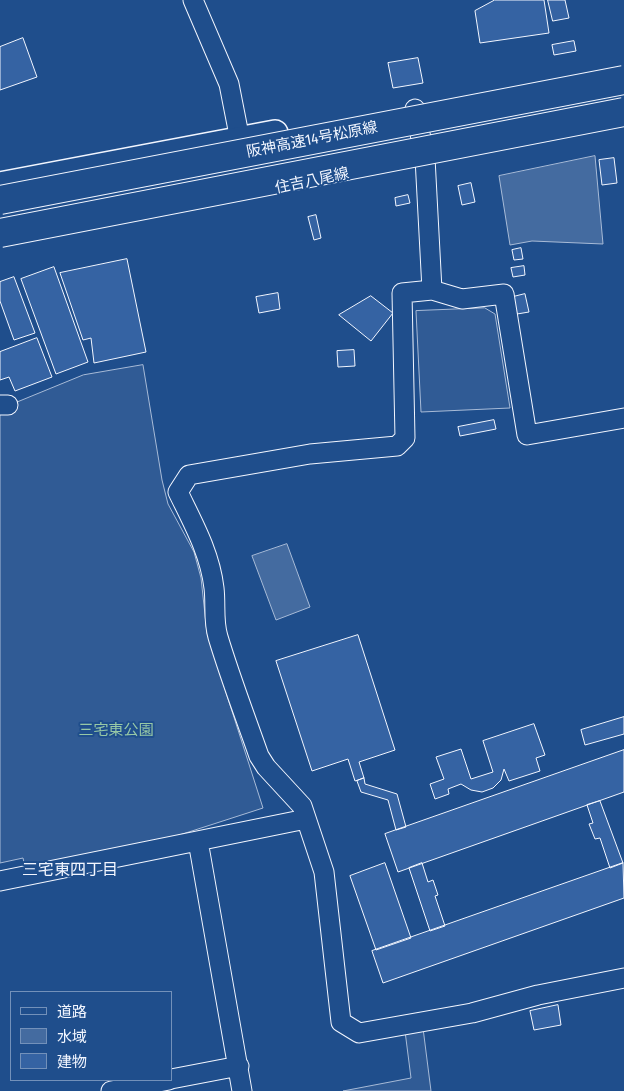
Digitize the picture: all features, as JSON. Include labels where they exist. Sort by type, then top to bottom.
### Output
[{"type":"highway","name":"阪神高速14号松原線","points":[[0,200],[624,80]]},
{"type":"highway","points":[[0,233],[624,113]]},
{"type":"main road","points":[[0,185],[624,67]]},
{"type":"main road","name":"住吉八尾線","points":[[0,245],[425,158],[624,113]]},
{"type":"street","points":[[194,0],[229,84],[240,140]]},
{"type":"street","points":[[415,108],[425,158],[432,290]]},
{"type":"street","points":[[624,418],[527,435],[504,294],[462,300],[432,290],[402,293],[405,438],[396,446],[310,454],[189,475],[178,492],[199,534],[208,561],[214,588],[214,612],[217,635],[259,756],[266,768],[302,806],[324,872],[342,1022],[359,1034],[472,1013],[538,995],[624,978]]},
{"type":"street","points":[[0,881],[306,820]]},
{"type":"street","points":[[198,841],[242,1091]]},
{"type":"street","points":[[172,1080],[239,1066]]},
{"type":"street","points":[[111,1091],[165,1081]]},
{"type":"shaded area","points":[[485,308],[495,314],[510,408],[421,412],[416,311]]},
{"type":"shaded area","name":"三宅東公園","points":[[143,365],[162,480],[168,504],[194,552],[201,578],[207,633],[263,808],[164,840],[25,867],[23,858],[0,863],[0,409],[83,375]]},
{"type":"shaded area","points":[[423,1028],[431,1091],[343,1091],[411,1078],[405,1031]]},
{"type":"water","points":[[595,156],[603,244],[532,241],[510,245],[499,176]]},
{"type":"water","points":[[287,544],[310,607],[276,620],[252,556]]},
{"type":"building","points":[[495,0],[544,0],[549,33],[480,43],[475,11]]},
{"type":"building","points":[[548,0],[565,0],[569,18],[553,21]]},
{"type":"building","points":[[23,38],[37,77],[0,90],[0,47]]},
{"type":"building","points":[[574,41],[576,51],[554,55],[552,45]]},
{"type":"building","points":[[418,58],[423,83],[393,88],[388,63]]},
{"type":"building","points":[[614,158],[617,183],[602,185],[599,160]]},
{"type":"building","points":[[471,183],[475,202],[462,205],[458,186]]},
{"type":"building","points":[[408,195],[410,203],[396,206],[395,198]]},
{"type":"building","points":[[316,215],[321,238],[314,240],[308,217]]},
{"type":"building","points":[[521,248],[523,259],[514,260],[512,250]]},
{"type":"building","points":[[127,259],[146,352],[94,363],[91,338],[83,340],[60,273]]},
{"type":"building","points":[[524,266],[525,275],[513,277],[511,268]]},
{"type":"building","points":[[54,267],[88,362],[56,374],[21,279]]},
{"type":"building","points":[[14,277],[35,333],[14,340],[0,301],[0,282]]},
{"type":"building","points":[[278,293],[280,309],[259,313],[256,297]]},
{"type":"building","points":[[525,294],[529,312],[517,314],[513,297]]},
{"type":"building","points":[[371,296],[393,313],[371,341],[339,315]]},
{"type":"building","points":[[37,338],[52,377],[15,391],[9,377],[0,380],[0,352]]},
{"type":"building","points":[[354,350],[355,366],[338,367],[337,351]]},
{"type":"building","points":[[494,420],[496,429],[460,436],[458,427]]},
{"type":"building","points":[[358,635],[395,750],[359,762],[364,778],[355,781],[348,759],[312,771],[276,661]]},
{"type":"building","points":[[624,717],[624,734],[585,745],[581,730]]},
{"type":"building","points":[[534,724],[545,755],[536,758],[540,771],[509,781],[504,769],[501,780],[493,788],[482,792],[471,790],[461,784],[448,789],[449,794],[435,799],[430,784],[444,779],[436,757],[461,749],[471,779],[493,772],[483,741]]},
{"type":"building","points":[[624,750],[624,792],[398,872],[385,834]]},
{"type":"building","points":[[364,778],[365,784],[397,794],[406,827],[396,830],[388,800],[361,792],[357,781]]},
{"type":"building","points":[[600,801],[623,863],[610,868],[600,838],[595,839],[589,824],[593,823],[587,805]]},
{"type":"building","points":[[385,863],[411,938],[376,950],[350,876]]},
{"type":"building","points":[[422,863],[428,882],[433,880],[438,895],[435,896],[445,926],[430,931],[409,868]]},
{"type":"building","points":[[623,863],[624,898],[383,983],[372,951]]},
{"type":"building","points":[[558,1005],[561,1025],[534,1030],[530,1011]]},
{"type":"district","name":"三宅東四丁目","points":[[70,871]]}]
